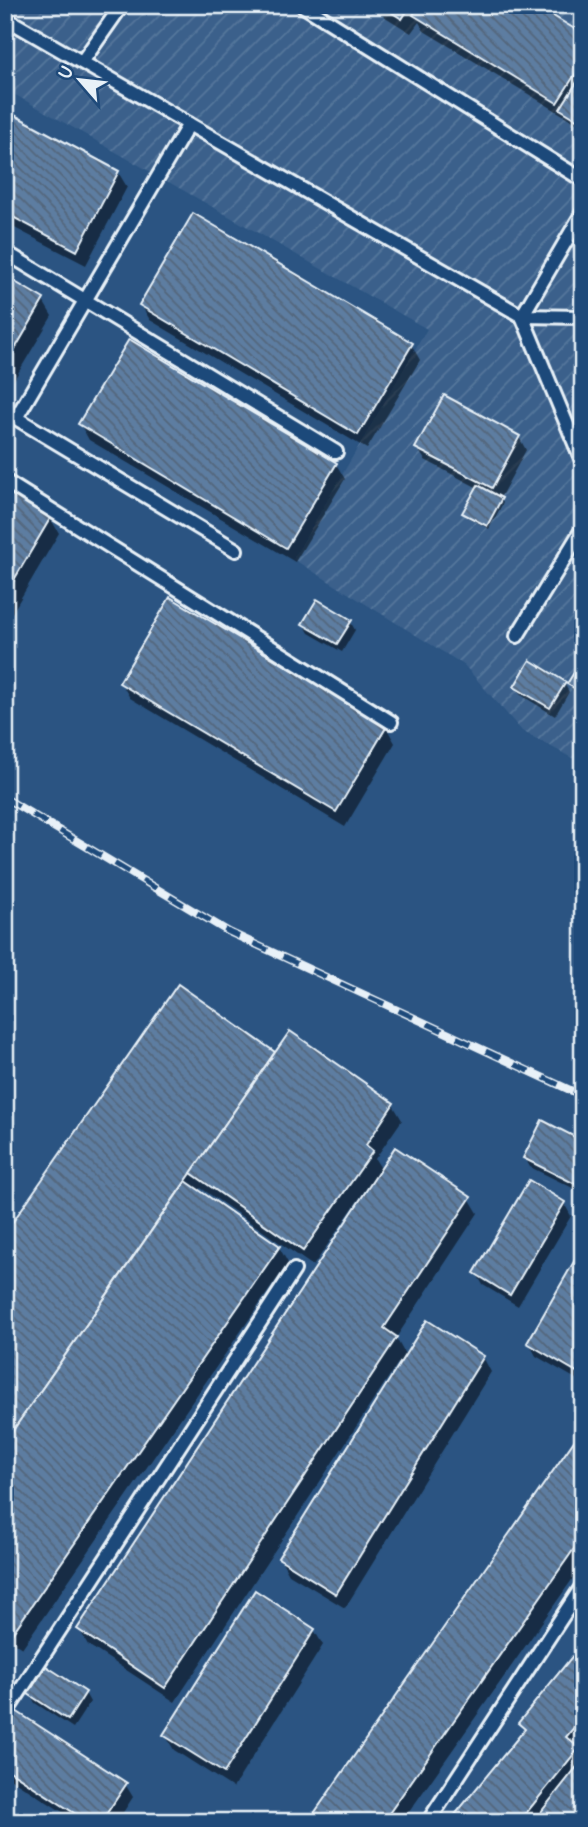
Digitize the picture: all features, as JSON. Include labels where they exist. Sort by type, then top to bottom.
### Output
[{"type":"lane","points":[[82,62],[122,5]]},
{"type":"lane","points":[[302,5],[583,180]]},
{"type":"lane","points":[[5,18],[522,316],[583,317]]},
{"type":"lane","points":[[189,124],[85,300],[10,415],[236,550]]},
{"type":"lane","points":[[522,316],[583,212]]},
{"type":"lane","points":[[5,252],[336,453]]},
{"type":"lane","points":[[522,316],[583,463]]},
{"type":"lane","points":[[5,481],[391,722]]},
{"type":"lane","points":[[517,636],[583,528]]},
{"type":"lane","points":[[5,1714],[294,1270]]},
{"type":"lane","points":[[428,1822],[583,1585]]},
{"type":"shaded area","points":[[5,5],[583,5],[583,764],[522,731],[464,665],[293,559],[427,329],[5,89]]},
{"type":"building","points":[[380,5],[411,5],[402,19]]},
{"type":"building","points":[[419,5],[535,5],[583,34],[583,62],[557,103],[413,15]]},
{"type":"building","points":[[583,74],[583,123],[560,109]]},
{"type":"building","points":[[5,110],[119,171],[77,251],[5,213]]},
{"type":"building","points":[[193,213],[413,343],[358,435],[139,305]]},
{"type":"building","points":[[5,276],[44,299],[5,366]]},
{"type":"building","points":[[129,339],[337,463],[286,548],[78,424]]},
{"type":"building","points":[[444,395],[520,436],[492,488],[415,448]]},
{"type":"building","points":[[478,485],[502,498],[487,526],[462,513]]},
{"type":"building","points":[[5,489],[51,517],[5,595]]},
{"type":"building","points":[[170,597],[387,726],[336,812],[119,683]]},
{"type":"building","points":[[317,599],[352,620],[337,644],[302,624]]},
{"type":"building","points":[[583,658],[583,693],[567,684]]},
{"type":"building","points":[[530,660],[566,682],[550,708],[514,687]]},
{"type":"building","points":[[178,984],[275,1052],[5,1442],[5,1233]]},
{"type":"building","points":[[290,1031],[394,1103],[366,1145],[373,1151],[303,1251],[191,1173]]},
{"type":"building","points":[[542,1120],[583,1141],[583,1188],[523,1158]]},
{"type":"building","points":[[395,1147],[471,1197],[384,1328],[397,1337],[165,1688],[77,1629]]},
{"type":"building","points":[[529,1180],[565,1202],[510,1295],[474,1273]]},
{"type":"building","points":[[186,1181],[280,1246],[12,1634],[5,1629],[5,1442]]},
{"type":"building","points":[[583,1246],[583,1373],[582,1375],[527,1343]]},
{"type":"building","points":[[427,1320],[484,1356],[336,1594],[278,1558]]},
{"type":"building","points":[[583,1428],[583,1536],[383,1822],[308,1822]]},
{"type":"building","points":[[255,1590],[315,1629],[224,1773],[163,1735]]},
{"type":"building","points":[[583,1643],[583,1717],[566,1737],[579,1748],[519,1822],[449,1822],[525,1729],[518,1723]]},
{"type":"building","points":[[46,1666],[86,1692],[68,1720],[28,1694]]},
{"type":"building","points":[[16,1711],[127,1783],[101,1822],[88,1822],[5,1768],[5,1727]]},
{"type":"building","points":[[583,1759],[583,1822],[533,1822]]},
{"type":"railway","points":[[5,798],[229,932],[583,1096]]}]
